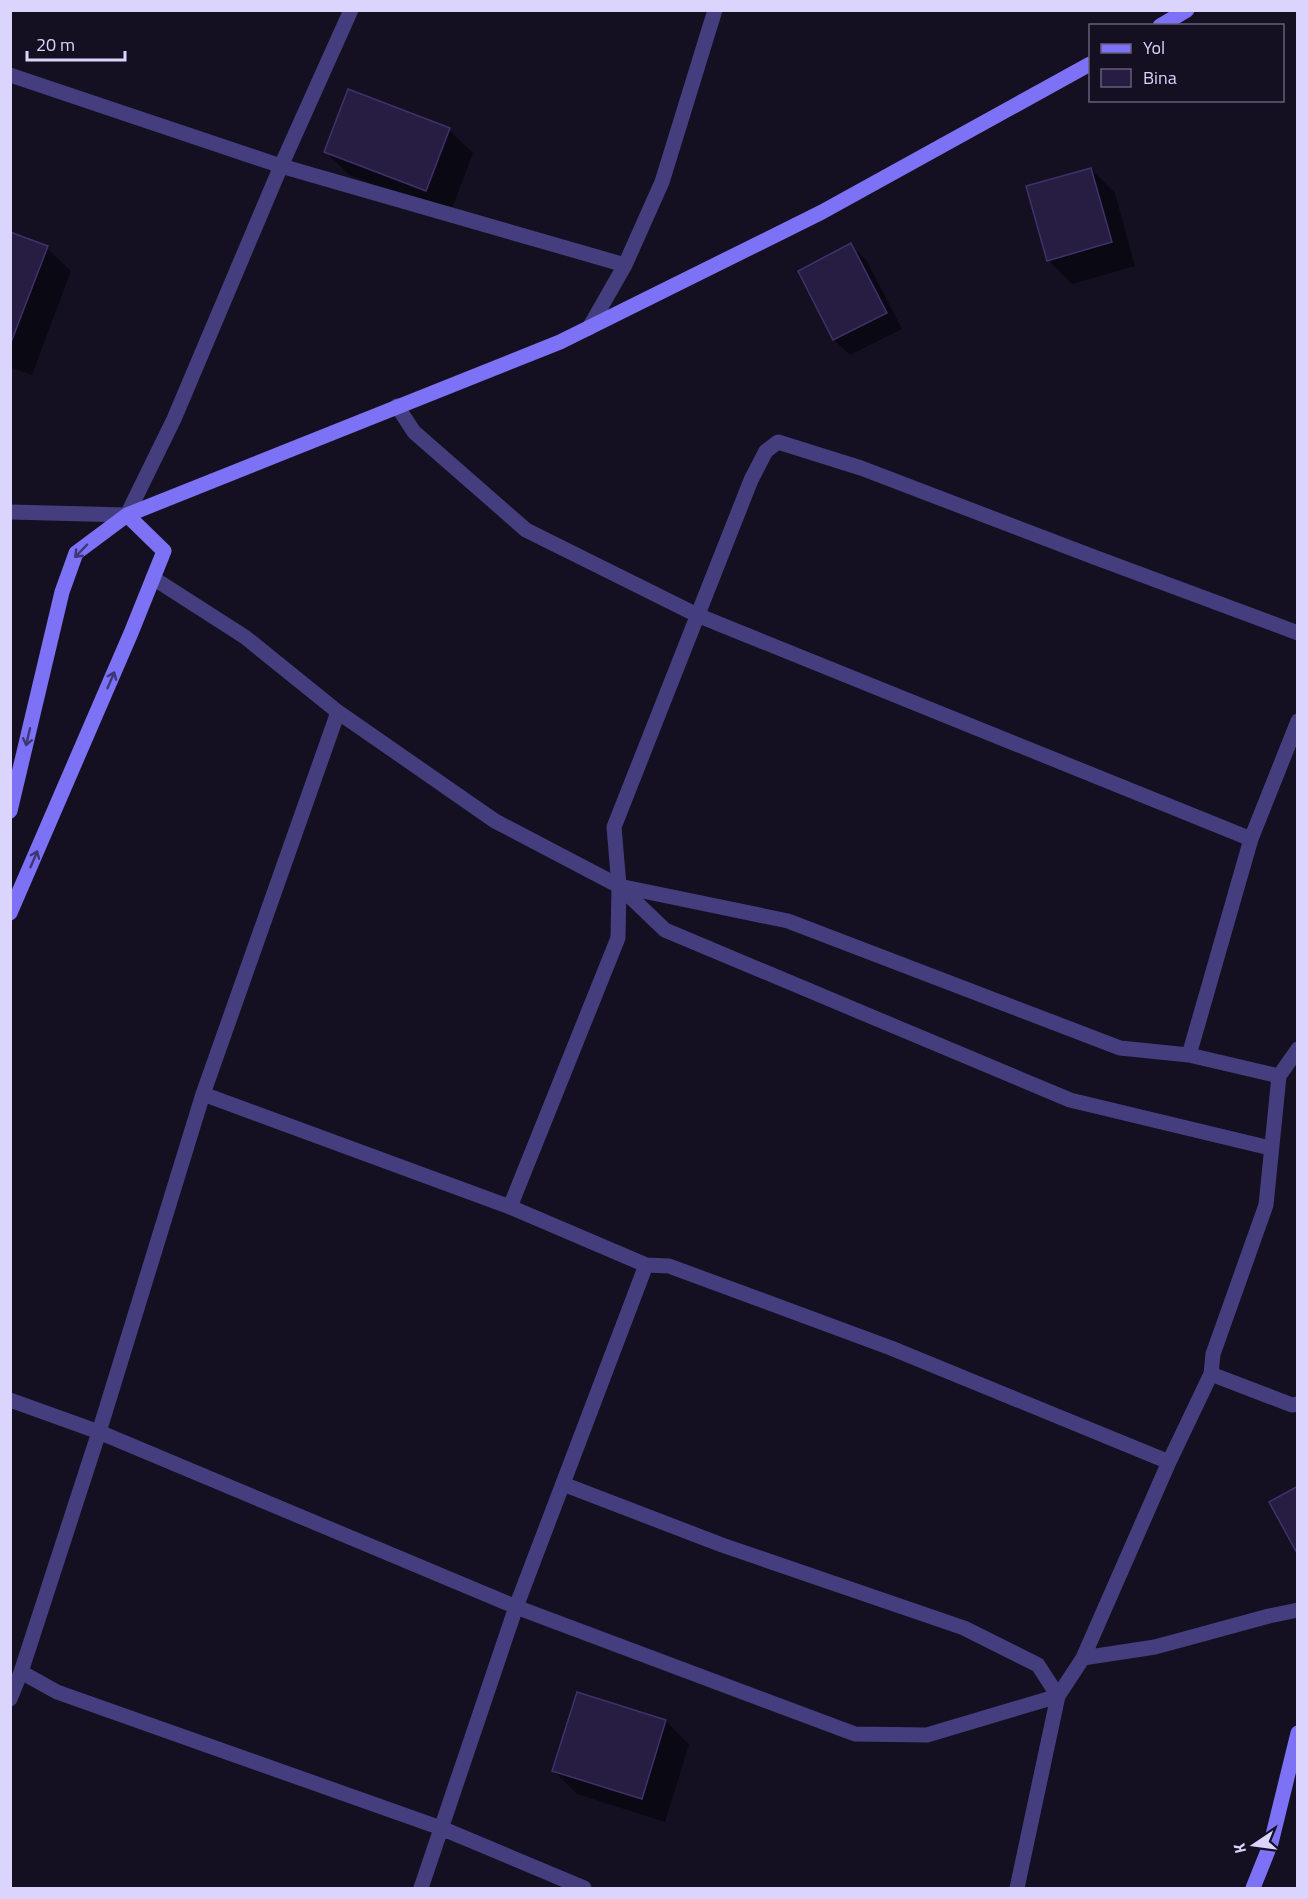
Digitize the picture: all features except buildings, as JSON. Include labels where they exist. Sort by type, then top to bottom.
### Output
[{"type":"street","points":[[127,515],[174,419],[351,10]]},
{"type":"street","points":[[589,327],[625,265],[662,182],[715,10]]},
{"type":"street","points":[[1163,24],[1187,10]]},
{"type":"street","points":[[10,811],[62,592],[76,553],[127,515],[560,342],[822,212],[1089,65]]},
{"type":"street","points":[[10,75],[282,166],[625,265]]},
{"type":"street","points":[[397,406],[414,432],[526,530],[697,615],[1251,839]]},
{"type":"street","points":[[510,1207],[618,938],[619,886],[614,827],[751,480],[766,452],[778,442],[861,468],[1298,633]]},
{"type":"street","points":[[10,512],[127,515],[164,550],[131,633],[10,913]]},
{"type":"street","points":[[153,578],[245,637],[338,712],[495,821],[619,886],[788,921],[1120,1048],[1189,1054],[1279,1076]]},
{"type":"street","points":[[10,1699],[99,1432],[203,1094],[338,712]]},
{"type":"street","points":[[1189,1054],[1251,839],[1298,721]]},
{"type":"street","points":[[619,886],[664,930],[1070,1100],[1270,1148]]},
{"type":"street","points":[[1017,1888],[1058,1696],[1083,1658],[1169,1462],[1211,1374],[1213,1354],[1266,1205],[1279,1076],[1298,1049]]},
{"type":"street","points":[[203,1094],[510,1207],[646,1265],[669,1266],[891,1348],[1169,1462]]},
{"type":"street","points":[[422,1888],[516,1606],[646,1265]]},
{"type":"street","points":[[1211,1374],[1292,1405],[1298,1404]]},
{"type":"street","points":[[10,1400],[99,1432],[516,1606],[855,1734],[927,1736],[1058,1696]]},
{"type":"street","points":[[563,1484],[722,1545],[964,1628],[1038,1665],[1058,1696]]},
{"type":"street","points":[[1083,1658],[1155,1647],[1298,1610]]},
{"type":"street","points":[[21,1671],[57,1692],[441,1828],[584,1888]]},
{"type":"street","points":[[1253,1888],[1271,1843],[1298,1733]]}]
